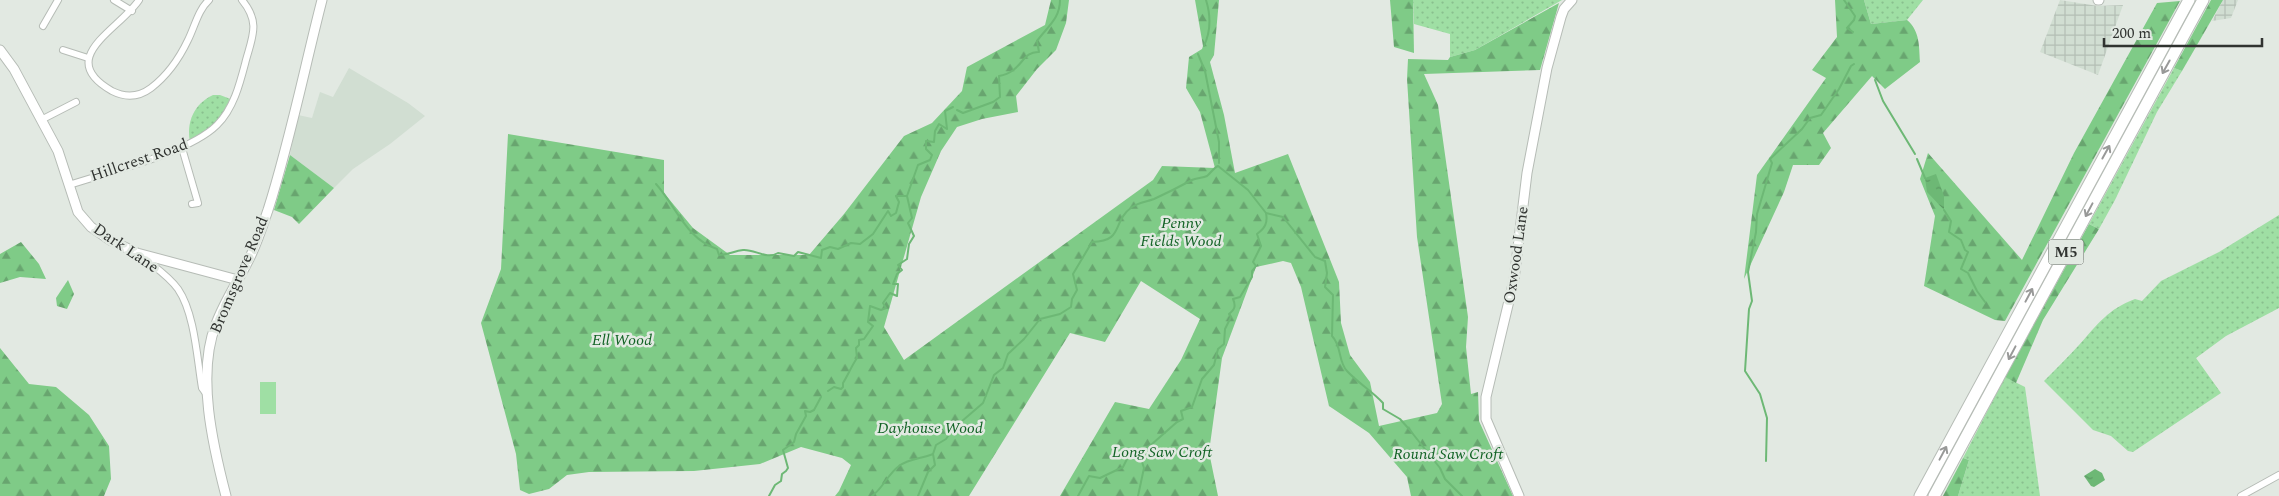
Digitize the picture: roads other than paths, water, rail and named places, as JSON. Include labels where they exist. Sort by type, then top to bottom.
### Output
[{"type":"highway","name":"M5","points":[[1920,496],[2189,0]]},
{"type":"highway","name":"M5","points":[[1934,496],[2201,5]]},
{"type":"street","points":[[43,26],[44,17],[58,0]]},
{"type":"street","points":[[114,0],[132,11]]},
{"type":"street","points":[[139,0],[132,11],[97,42],[88,58],[89,70],[98,82],[125,96],[142,94],[167,74],[178,59],[201,11],[210,0]]},
{"type":"street","name":"Hillcrest Road","points":[[69,185],[182,148],[205,136],[218,124],[234,100],[255,24],[254,19],[242,0]]},
{"type":"street","name":"Bromsgrove Road","points":[[226,496],[212,436],[208,398],[208,367],[215,325],[252,252],[283,162],[322,0]]},
{"type":"street","name":"Oxwood Lane","points":[[1519,496],[1490,430],[1484,408],[1514,280],[1527,173],[1540,102],[1555,34],[1564,9],[1572,0]]},
{"type":"street","name":"Dark Lane","points":[[0,50],[14,69],[58,151],[78,212],[91,227],[110,240],[137,253],[168,278],[180,293],[189,314],[202,388],[208,398]]},
{"type":"street","points":[[63,50],[88,58]]},
{"type":"street","points":[[41,120],[76,102]]},
{"type":"street","points":[[182,148],[198,203],[192,204]]},
{"type":"street","points":[[137,253],[238,280]]},
{"type":"street","points":[[2241,496],[2279,474]]},
{"type":"water","points":[[1936,174],[1944,196],[1944,210],[1927,192],[1925,178]]},
{"type":"water","points":[[2095,469],[2102,473],[2105,480],[2094,487],[2091,486],[2084,476]]},
{"type":"waterway","points":[[957,110],[963,113],[993,102],[1000,97],[999,76],[1013,70],[1029,55],[1039,52],[1037,41],[1055,18],[1060,0]]},
{"type":"waterway","points":[[1204,46],[1210,23],[1206,0]]},
{"type":"waterway","points":[[1844,0],[1855,16],[1847,28],[1853,32]]},
{"type":"waterway","points":[[1198,54],[1205,71],[1219,142],[1219,163]]},
{"type":"waterway","points":[[1766,461],[1767,418],[1760,394],[1745,371],[1749,309],[1752,301],[1748,272],[1756,232],[1757,214],[1772,163],[1770,159],[1802,129],[1810,118],[1821,115],[1854,64]]},
{"type":"waterway","points":[[1875,80],[1883,101],[1915,154]]},
{"type":"waterway","points":[[828,391],[834,387],[841,389],[843,387],[843,383],[857,358],[856,348],[859,345],[859,340],[864,339],[873,326],[868,322],[870,306],[881,310],[886,308],[883,303],[890,293],[897,296],[898,284],[893,284],[897,274],[902,270],[898,265],[907,259],[909,244],[914,236],[908,223],[912,218],[907,196],[918,165],[930,160],[932,155],[926,149],[926,141],[934,142],[935,131],[939,124],[947,129],[945,111],[953,107]]},
{"type":"waterway","points":[[1917,159],[1925,178]]},
{"type":"waterway","points":[[918,496],[928,472],[935,465],[933,454],[936,445],[946,439],[954,428],[983,403],[994,375],[1003,368],[1008,354],[1024,339],[1040,319],[1060,314],[1071,307],[1072,299],[1077,290],[1073,274],[1092,242],[1102,241],[1114,234],[1126,213],[1135,205],[1154,199],[1194,179],[1207,176],[1218,166],[1248,190],[1266,213],[1283,217],[1315,257],[1325,261],[1327,273],[1325,287],[1333,295],[1332,336],[1337,344],[1344,367],[1383,403],[1383,409],[1400,419],[1440,468],[1445,479],[1462,496]]},
{"type":"waterway","points":[[656,184],[689,230],[697,238],[717,249],[719,255],[747,250],[765,255],[778,253],[794,256],[798,252],[821,258],[822,250],[830,247],[838,249],[851,243],[860,244],[873,234],[888,211],[891,216],[896,213],[899,202],[896,196],[907,196]]},
{"type":"waterway","points":[[1944,210],[1951,221],[1949,232],[1961,240],[1965,250],[1968,252],[1961,269],[1968,273],[1985,302]]},
{"type":"waterway","points":[[1078,496],[1089,476],[1100,478],[1123,467],[1127,459],[1152,444],[1183,419],[1181,411],[1192,407],[1202,379],[1214,365],[1218,349],[1224,344],[1225,329],[1231,317],[1229,314],[1233,311],[1234,307],[1233,299],[1240,297],[1252,277],[1252,271],[1256,266],[1253,262],[1261,246],[1257,234],[1265,225],[1267,220],[1266,213]]},
{"type":"waterway","points":[[769,496],[775,485],[781,481],[782,474],[788,468],[783,450],[794,442],[796,434],[806,416],[805,411],[810,412],[814,410],[821,397]]},
{"type":"waterway","points":[[1138,496],[1144,468],[1139,453]]},
{"type":"waterway","points":[[872,496],[899,466],[907,461],[933,454]]},
{"type":"park label","name":"Penny Fields Wood","points":[[1181,232]]},
{"type":"park label","name":"Ell Wood","points":[[622,340]]},
{"type":"park label","name":"Dayhouse Wood","points":[[930,428]]},
{"type":"park label","name":"Long Saw Croft","points":[[1162,452]]},
{"type":"park label","name":"Round Saw Croft","points":[[1448,454]]}]
